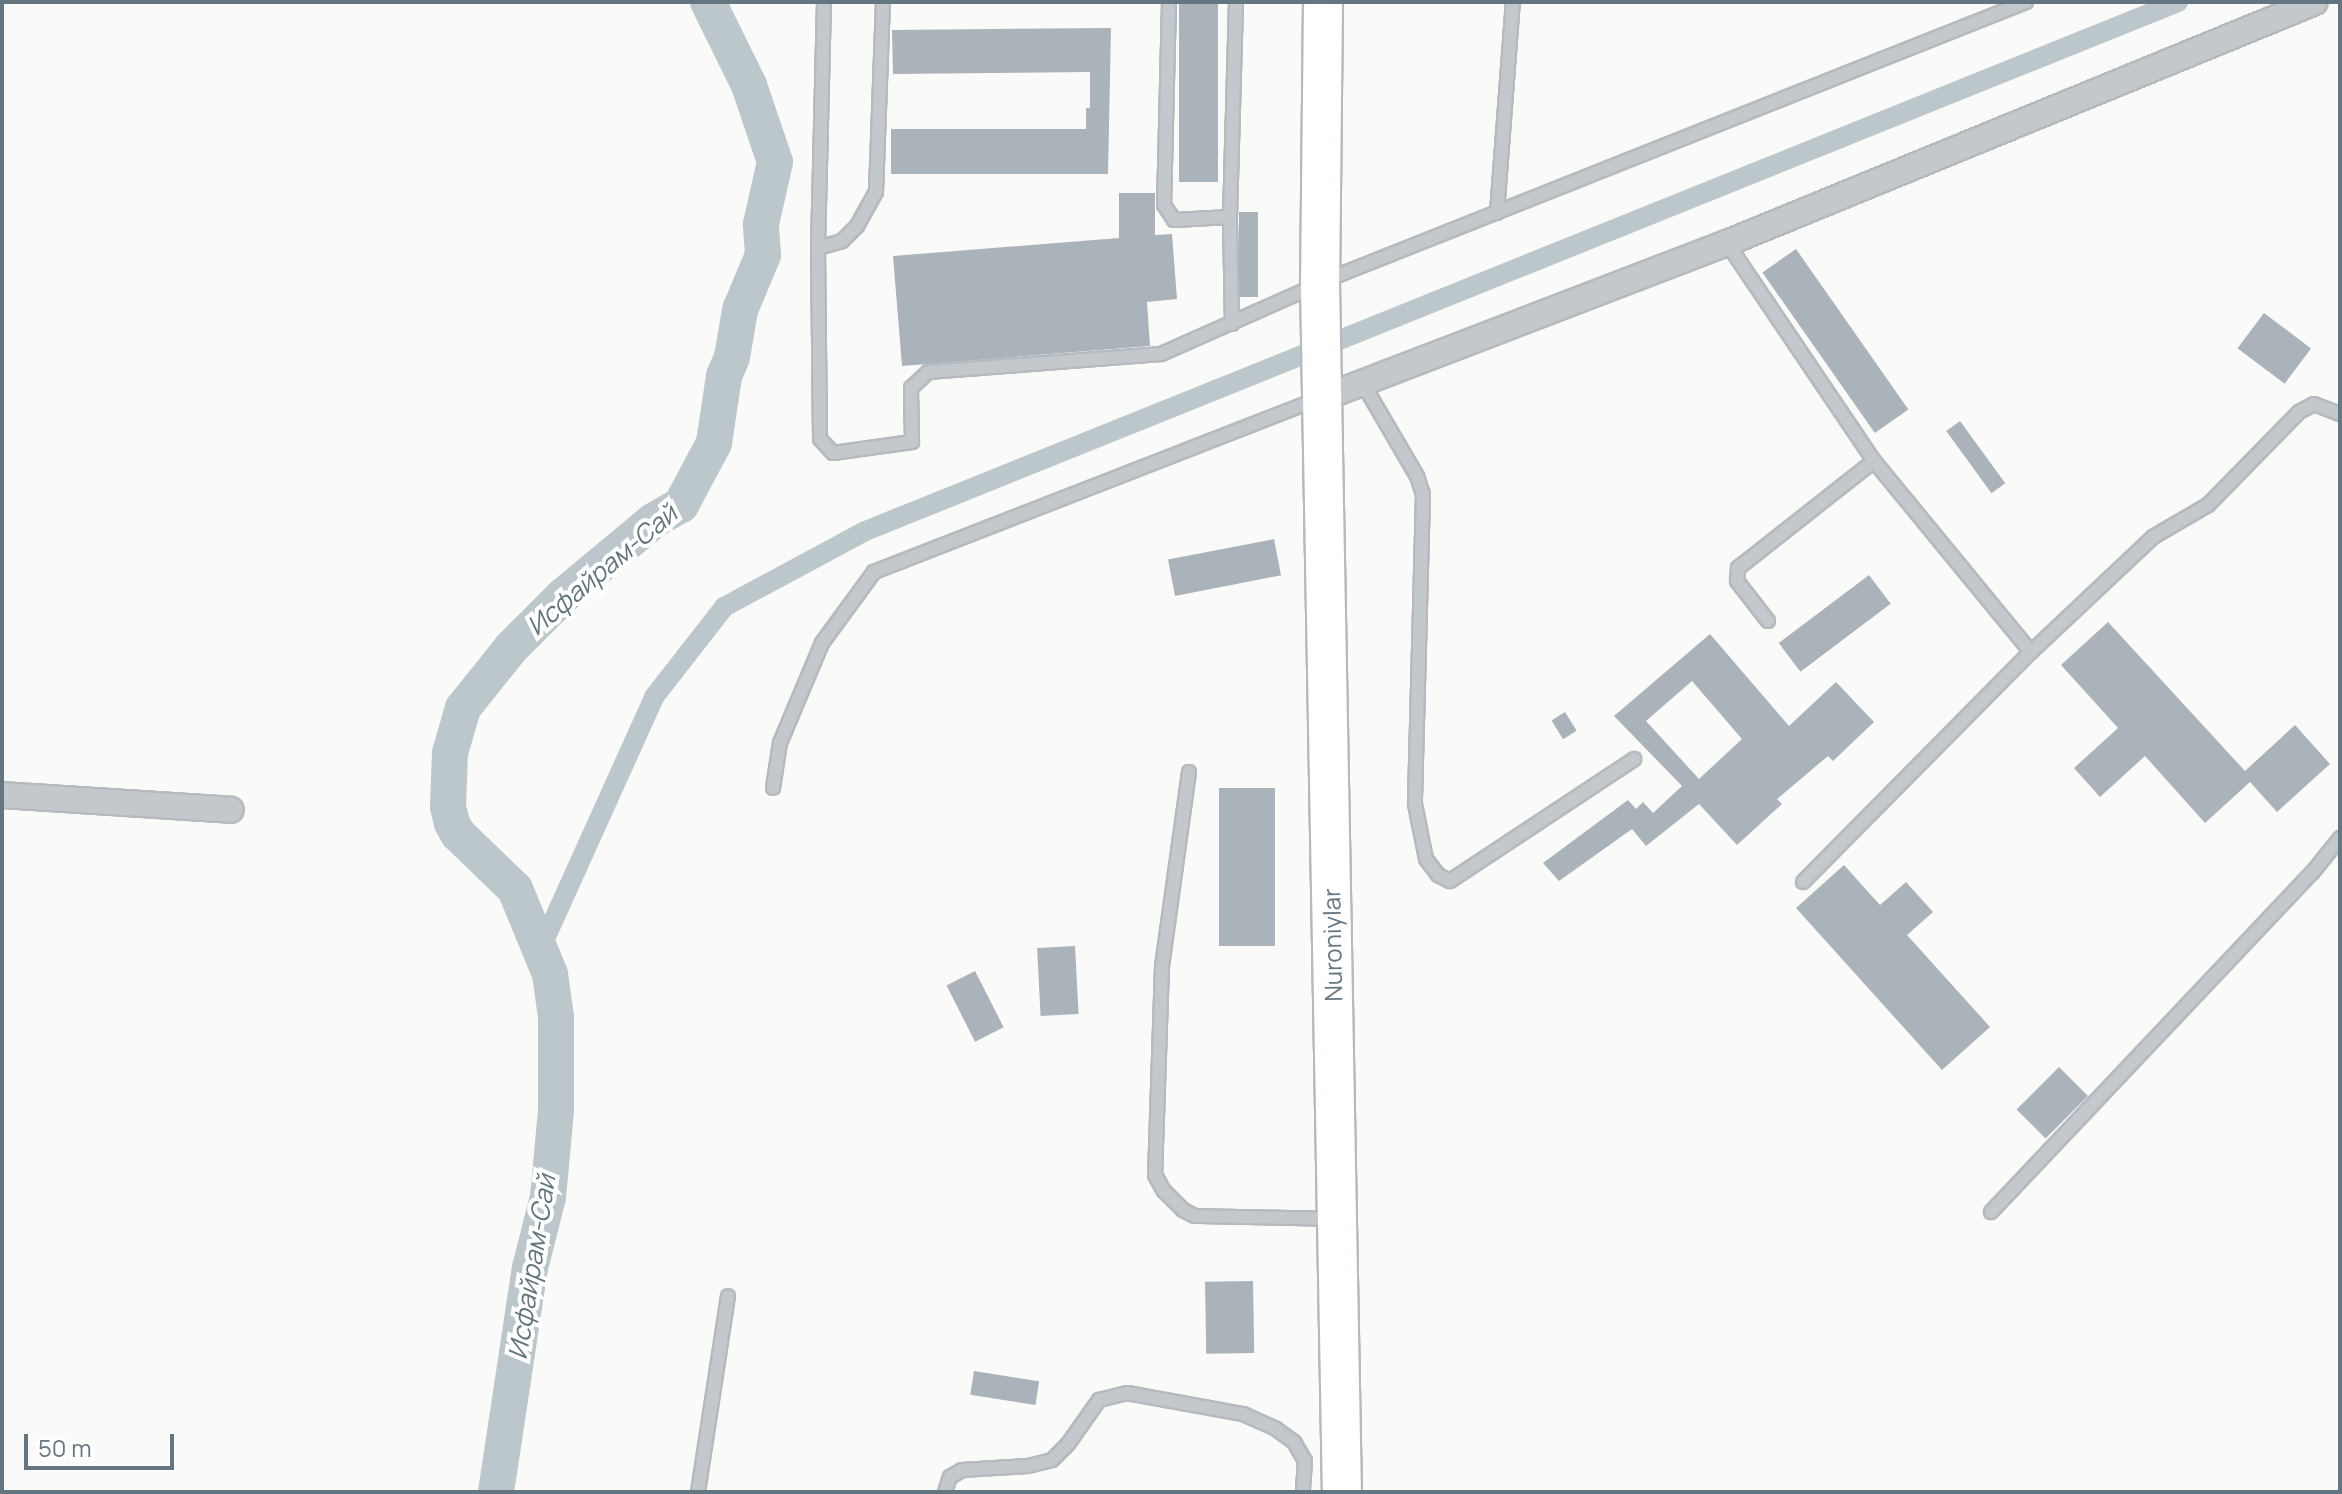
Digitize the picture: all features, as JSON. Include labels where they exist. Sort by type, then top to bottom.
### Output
[{"type":"main road","name":"Nuroniylar","points":[[1323,2],[1320,284],[1342,1492]]},
{"type":"street","points":[[1323,398],[1727,243],[2315,2]]},
{"type":"street","points":[[2,795],[231,810]]},
{"type":"lane","points":[[824,2],[818,248],[820,439],[833,453],[912,442],[911,388],[928,372],[1161,354],[1320,284],[2026,2]]},
{"type":"lane","points":[[818,248],[842,241],[857,226],[876,192],[883,2]]},
{"type":"lane","points":[[1169,2],[1164,205],[1174,220],[1230,217]]},
{"type":"lane","points":[[1232,324],[1230,217],[1236,2]]},
{"type":"lane","points":[[1497,213],[1513,2]]},
{"type":"lane","points":[[1727,243],[1874,461],[2031,652]]},
{"type":"lane","points":[[1362,382],[1417,476],[1423,494],[1415,804],[1426,859],[1438,875],[1450,881],[1634,759]]},
{"type":"lane","points":[[773,788],[780,743],[817,655],[844,609],[874,572],[1323,398]]},
{"type":"lane","points":[[1803,882],[2031,652],[2153,537],[2208,505],[2299,412],[2314,404],[2340,414]]},
{"type":"lane","points":[[1768,621],[1737,581],[1738,568],[1874,461]]},
{"type":"lane","points":[[1189,772],[1162,966],[1155,1175],[1164,1191],[1183,1210],[1195,1216],[1337,1219]]},
{"type":"lane","points":[[1991,1212],[2280,907],[2340,838]]},
{"type":"lane","points":[[698,1492],[728,1296]]},
{"type":"lane","points":[[945,1492],[950,1477],[962,1470],[1028,1466],[1052,1460],[1068,1444],[1099,1400],[1127,1393],[1243,1414],[1276,1429],[1294,1442],[1305,1461],[1303,1492]]},
{"type":"building","points":[[1179,2],[1218,2],[1218,182],[1179,182]]},
{"type":"building","points":[[1111,28],[1108,174],[891,174],[891,129],[1086,129],[1086,108],[1090,108],[1090,72],[893,74],[892,30]]},
{"type":"building","points":[[1119,193],[1155,193],[1155,235],[1172,234],[1177,299],[1147,302],[1150,346],[902,366],[893,256],[1119,238]]},
{"type":"building","points":[[1239,212],[1258,212],[1258,297],[1239,297]]},
{"type":"building","points":[[1796,249],[1908,410],[1875,433],[1762,273]]},
{"type":"building","points":[[2264,313],[2311,349],[2285,384],[2238,348]]},
{"type":"building","points":[[1960,421],[2005,483],[1992,493],[1946,431]]},
{"type":"building","points":[[1274,539],[1281,575],[1175,596],[1168,560]]},
{"type":"building","points":[[1869,575],[1891,604],[1800,672],[1779,643]]},
{"type":"building","points":[[2108,622],[2245,771],[2295,725],[2330,764],[2277,812],[2250,782],[2205,823],[2145,756],[2100,797],[2074,768],[2118,728],[2061,665]]},
{"type":"building","points":[[1710,634],[1789,726],[1836,682],[1874,722],[1833,761],[1828,756],[1777,799],[1782,804],[1737,845],[1699,804],[1646,846],[1632,829],[1559,881],[1543,863],[1628,800],[1636,809],[1643,802],[1653,813],[1682,786],[1614,716]],"holes":[[[1692,681],[1742,739],[1699,779],[1646,721]]]},
{"type":"building","points":[[1565,712],[1577,731],[1563,739],[1551,720]]},
{"type":"building","points":[[1219,788],[1275,788],[1275,946],[1219,946]]},
{"type":"building","points":[[1844,865],[1880,905],[1906,882],[1933,912],[1907,935],[1990,1027],[1942,1070],[1796,908]]},
{"type":"building","points":[[1075,946],[1079,1014],[1041,1016],[1037,948]]},
{"type":"building","points":[[975,971],[1004,1027],[975,1042],[946,986]]},
{"type":"building","points":[[2059,1067],[2088,1096],[2046,1138],[2017,1109]]},
{"type":"building","points":[[1253,1281],[1254,1353],[1206,1354],[1205,1282]]},
{"type":"building","points":[[974,1371],[1039,1381],[1035,1405],[970,1395]]},
{"type":"waterway","name":"Исфайрам-Сай","points":[[496,1492],[530,1268],[548,1197],[556,1110],[556,1017],[550,974],[515,889],[458,834],[452,823],[448,807],[450,753],[463,708],[511,648],[564,595],[653,521],[681,505],[714,443],[724,376],[732,357],[740,310],[763,255],[761,224],[775,162],[749,85],[708,2]]},
{"type":"waterway","points":[[540,950],[654,697],[724,607],[863,532],[2178,2]]}]
